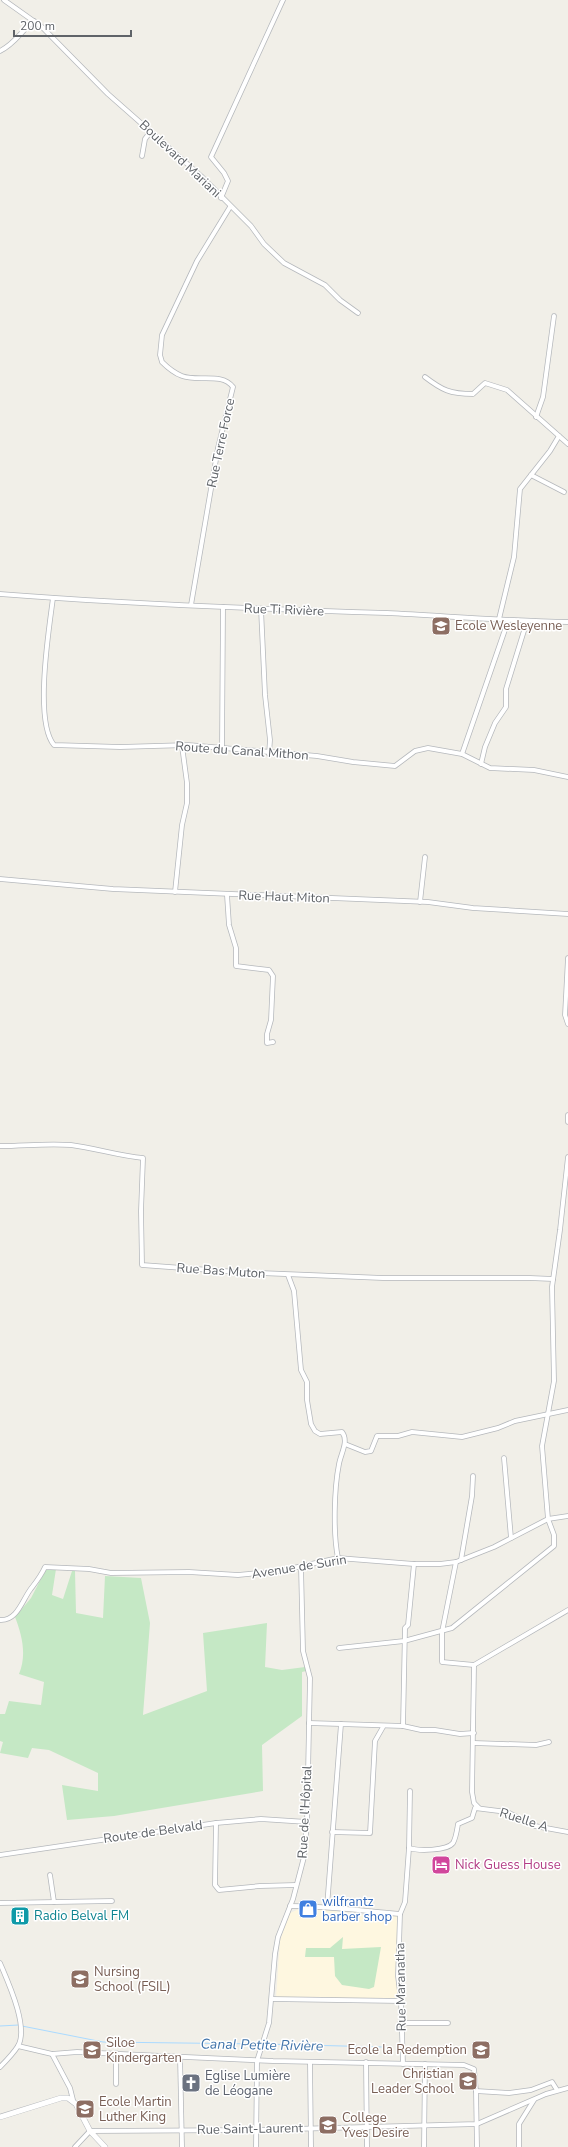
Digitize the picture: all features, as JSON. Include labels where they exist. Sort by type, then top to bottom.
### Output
[{"type":"street","name":"Boulevard Mariani","points":[[4,0],[34,21],[108,94],[201,176],[221,198],[251,226],[264,244],[284,263],[324,285],[340,300],[358,313]]},
{"type":"street","points":[[221,198],[228,181],[224,172],[211,157],[283,0]]},
{"type":"street","points":[[0,51],[11,46],[23,29],[34,21]]},
{"type":"street","points":[[142,156],[144,139],[151,131]]},
{"type":"street","name":"Rue Terre Force","points":[[191,605],[218,448],[233,387],[222,380],[190,378],[173,372],[162,362],[160,345],[162,335],[197,261],[230,207]]},
{"type":"street","points":[[536,417],[543,397],[554,316]]},
{"type":"street","points":[[425,377],[441,390],[465,394],[473,394],[485,383],[507,390],[568,444]]},
{"type":"street","points":[[499,620],[514,557],[518,493],[559,436]]},
{"type":"street","points":[[531,475],[564,492]]},
{"type":"street","name":"Rue Ti Rivière","points":[[0,594],[261,609],[508,621],[568,622]]},
{"type":"street","name":"Route du Canal Mithon","points":[[53,598],[44,668],[45,714],[52,743],[120,747],[182,746],[222,748],[317,756],[353,762],[395,766],[410,754],[423,748],[462,754],[490,768],[534,770],[568,777]]},
{"type":"street","points":[[222,748],[223,607]]},
{"type":"street","points":[[261,609],[269,753]]},
{"type":"street","points":[[462,754],[508,621]]},
{"type":"street","points":[[481,764],[485,746],[495,724],[506,707],[506,689],[527,621]]},
{"type":"street","points":[[175,892],[182,825],[187,803],[187,783],[182,746]]},
{"type":"street","points":[[420,902],[425,857]]},
{"type":"street","name":"Rue Haut Miton","points":[[0,879],[71,886],[227,895],[420,902],[473,908],[568,914]]},
{"type":"street","points":[[227,895],[229,925],[236,948],[236,966],[269,970],[273,976],[271,1020],[266,1043],[274,1042]]},
{"type":"street","points":[[568,958],[565,1014],[568,1024]]},
{"type":"street","points":[[568,1115],[568,1122]]},
{"type":"street","name":"Rue Bas Muton","points":[[0,1146],[47,1143],[143,1158],[141,1211],[142,1265],[288,1275],[426,1280],[524,1278],[553,1279]]},
{"type":"street","points":[[339,1648],[404,1641],[442,1632],[452,1628],[554,1546],[554,1535],[548,1519],[542,1446],[554,1381],[553,1279],[568,1157]]},
{"type":"street","points":[[288,1275],[294,1291],[301,1370],[307,1382],[306,1400],[311,1424],[315,1431],[320,1434],[342,1432],[344,1435],[345,1444],[337,1476],[336,1541],[338,1558]]},
{"type":"street","points":[[345,1444],[366,1452],[371,1451],[377,1436],[398,1436],[412,1432],[462,1436],[498,1428],[515,1421],[568,1410]]},
{"type":"street","points":[[504,1458],[511,1538]]},
{"type":"street","points":[[461,1560],[472,1496],[473,1476]]},
{"type":"street","name":"Avenue de Surin","points":[[0,1620],[12,1616],[21,1607],[29,1591],[41,1576],[45,1566],[89,1569],[111,1573],[189,1572],[238,1575],[260,1574],[301,1568],[338,1558],[414,1564],[456,1562],[511,1538],[548,1519],[568,1516]]},
{"type":"street","points":[[456,1562],[442,1632],[442,1662],[474,1665],[568,1610]]},
{"type":"street","points":[[403,1726],[404,1641],[414,1564]]},
{"type":"street","name":"Rue de l'Hôpital","points":[[256,2147],[258,2061],[269,2023],[275,1954],[283,1920],[290,1906],[304,1858],[307,1822],[310,1678],[302,1650],[301,1568]]},
{"type":"street","points":[[409,1848],[419,1851],[450,1846],[454,1842],[458,1824],[472,1818],[476,1808],[480,1808],[474,1803],[472,1792],[474,1743],[474,1665]]},
{"type":"street","points":[[308,1723],[383,1727],[403,1726],[421,1730],[435,1730],[460,1734],[474,1733]]},
{"type":"street","points":[[327,1906],[341,1724]]},
{"type":"street","points":[[332,1832],[370,1833],[375,1741],[383,1727]]},
{"type":"street","points":[[474,1743],[536,1745],[549,1742]]},
{"type":"street","name":"Rue Maranatha","points":[[403,2064],[400,2023],[401,2001],[398,1976],[400,1914],[404,1902],[409,1848],[410,1791]]},
{"type":"street","name":"Ruelle A","points":[[480,1808],[506,1812],[535,1826],[568,1832]]},
{"type":"street","name":"Route de Belvald","points":[[0,1855],[216,1823],[261,1819],[307,1822]]},
{"type":"street","points":[[216,1823],[215,1885],[219,1890],[260,1886],[296,1885]]},
{"type":"street","points":[[50,1875],[54,1902]]},
{"type":"street","points":[[0,1903],[112,1901]]},
{"type":"street","points":[[290,1906],[327,1906],[371,1913],[400,1914]]},
{"type":"street","points":[[0,1963],[20,2019],[21,2029],[18,2046],[0,2068]]},
{"type":"street","points":[[272,1999],[401,2001]]},
{"type":"street","points":[[400,2023],[448,2023]]},
{"type":"street","points":[[18,2046],[52,2054],[77,2052],[116,2053],[258,2061],[464,2065],[474,2069],[477,2147]]},
{"type":"street","points":[[116,2053],[116,2084]]},
{"type":"street","points":[[52,2054],[70,2088],[73,2100],[80,2109],[90,2131],[105,2147]]},
{"type":"street","points":[[180,2057],[182,2147]]},
{"type":"street","points":[[310,2062],[311,2147]]},
{"type":"street","points":[[366,2062],[367,2147]]},
{"type":"street","points":[[424,2147],[425,2064]]},
{"type":"street","points":[[476,2091],[509,2092],[531,2090],[552,2082],[557,2090]]},
{"type":"street","name":"Rue Saint-Laurent","points":[[90,2131],[256,2130],[477,2124],[557,2090],[568,2088]]},
{"type":"street","points":[[0,2118],[61,2098],[66,2097],[73,2100]]},
{"type":"street","points":[[518,2147],[519,2124],[534,2100]]},
{"type":"street","points":[[75,2147],[90,2131]]},
{"type":"shaded area","points":[[299,1909],[326,1910],[369,1916],[399,1916],[395,1976],[399,1998],[276,1998],[280,1940],[290,1913]]},
{"type":"green space","points":[[46,1569],[56,1569],[52,1595],[63,1599],[72,1571],[75,1571],[76,1613],[103,1618],[105,1576],[141,1578],[150,1623],[143,1715],[207,1691],[203,1633],[267,1623],[265,1667],[282,1670],[305,1667],[306,1671],[302,1672],[302,1716],[262,1745],[263,1791],[114,1816],[67,1820],[62,1785],[98,1791],[98,1773],[49,1750],[32,1748],[28,1758],[0,1753],[3,1742],[0,1741],[0,1714],[5,1714],[9,1701],[41,1705],[44,1682],[19,1674],[23,1660],[23,1645],[15,1617],[31,1598]]},
{"type":"green space","points":[[343,1937],[342,1949],[381,1947],[374,1987],[369,1989],[342,1985],[335,1976],[334,1957],[305,1957],[306,1948],[330,1948]]},
{"type":"waterway","name":"Canal Petite Rivière","points":[[0,2026],[19,2025]]},
{"type":"waterway","name":"Canal Petite Rivière","points":[[22,2026],[103,2042],[261,2044]]},
{"type":"waterway","name":"Canal Petite Rivière","points":[[264,2044],[382,2047]]},
{"type":"place","name":"Ecole Wesleyenne","points":[[441,626]]},
{"type":"place","name":"Nick Guess House","points":[[441,1865]]},
{"type":"place","name":"wilfrantz barber shop","points":[[308,1909]]},
{"type":"place","name":"Radio Belval FM","points":[[20,1916]]},
{"type":"place","name":"Nursing School (FSIL)","points":[[80,1979]]},
{"type":"place","name":"Siloe Kindergarten","points":[[92,2050]]},
{"type":"place","name":"Ecole la Redemption","points":[[481,2050]]},
{"type":"place","name":"Christian Leader School","points":[[468,2081]]},
{"type":"place","name":"Eglise Lumière de Léogane","points":[[191,2083]]},
{"type":"place","name":"Ecole Martin Luther King","points":[[85,2109]]},
{"type":"place","name":"College Yves Desire","points":[[328,2125]]}]
